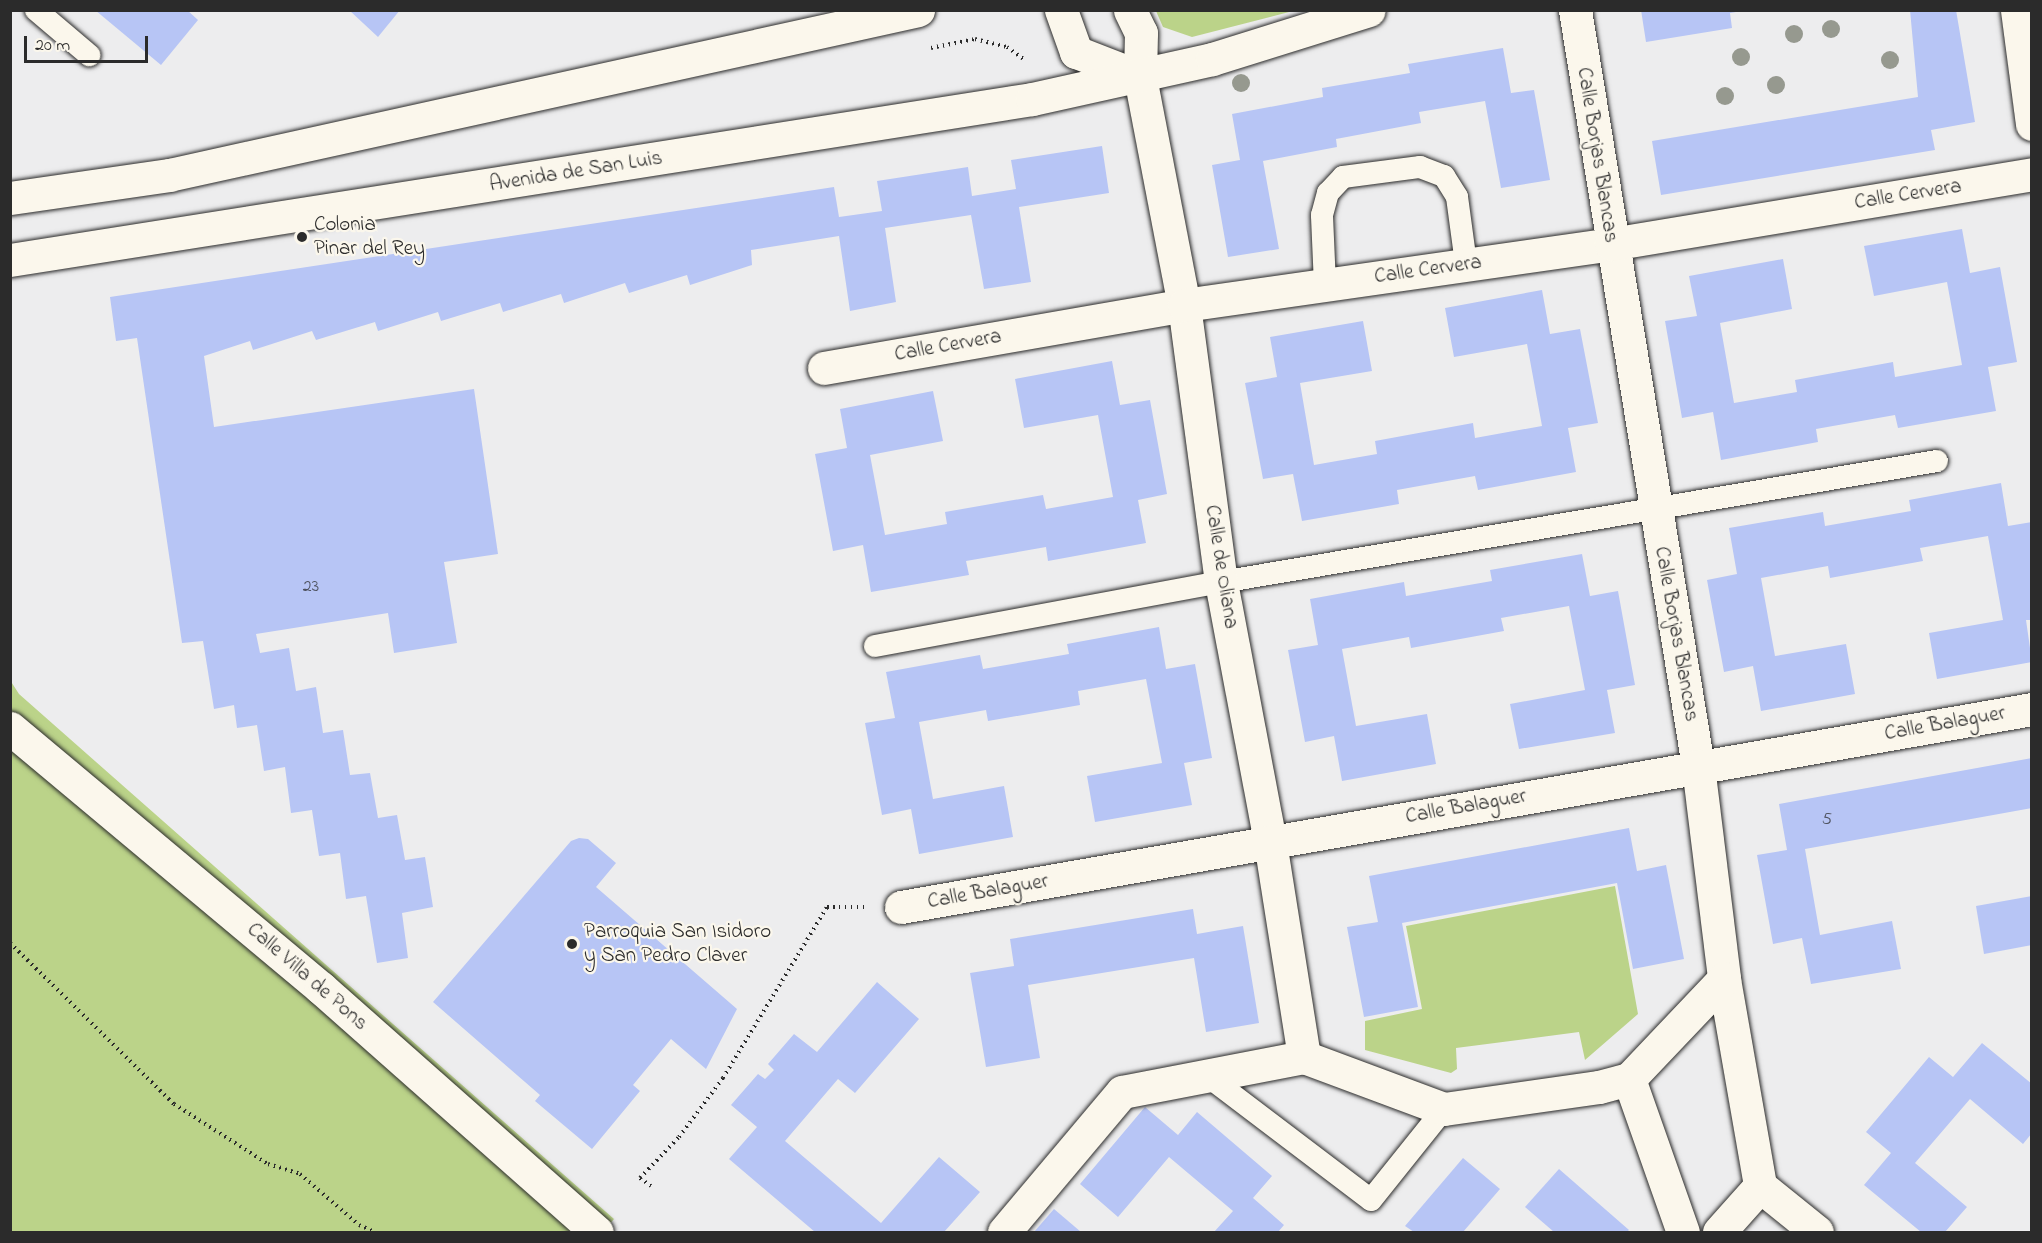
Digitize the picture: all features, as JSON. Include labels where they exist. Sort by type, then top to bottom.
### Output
[{"type":"street","points":[[1061,10],[1076,52],[1140,77],[1141,33],[1130,10]]},
{"type":"street","name":"Avenida de San Luis","points":[[10,260],[1032,99],[1140,77],[1369,10]]},
{"type":"street","name":"Calle Borjas Blancas","points":[[1575,10],[1611,244],[1698,766],[1724,979],[1760,1186]]},
{"type":"street","points":[[2017,10],[2031,124]]},
{"type":"street","points":[[10,198],[170,175],[910,12]]},
{"type":"street","name":"Calle de Oliana","points":[[1140,77],[1184,305],[1221,582],[1270,842],[1304,1057]]},
{"type":"street","name":"Calle Cervera","points":[[825,368],[1184,305],[1611,244],[2031,174]]},
{"type":"street","name":"Calle Balaguer","points":[[901,907],[1698,766],[2031,710]]},
{"type":"street","name":"Calle Villa de Pons","points":[[10,728],[321,988],[597,1233]]},
{"type":"street","points":[[1004,1233],[1122,1092],[1205,1074],[1304,1057],[1444,1109],[1599,1087],[1629,1079],[1724,979]]},
{"type":"street","points":[[1629,1079],[1683,1233]]},
{"type":"street","points":[[1719,1233],[1760,1186],[1817,1233]]},
{"type":"lane","points":[[36,10],[89,55]]},
{"type":"lane","points":[[1325,285],[1322,215],[1328,193],[1343,177],[1420,167],[1444,176],[1457,197],[1466,264]]},
{"type":"lane","points":[[875,646],[1221,582],[1936,461]]},
{"type":"lane","points":[[1205,1074],[1371,1200],[1444,1109]]},
{"type":"path","points":[[910,12],[908,43],[923,50],[975,39],[1007,47],[1026,61],[1032,99]]},
{"type":"path","points":[[651,1186],[640,1178],[679,1137],[723,1078],[828,907],[901,907]]},
{"type":"path","points":[[10,943],[174,1104],[268,1164],[300,1174],[359,1225],[375,1233]]},
{"type":"green space","points":[[1156,11],[1293,11],[1192,37],[1163,27]]},
{"type":"green space","points":[[10,680],[19,694],[614,1219],[603,1232],[11,1232]]},
{"type":"green space","points":[[1615,886],[1638,1014],[1585,1060],[1579,1032],[1456,1048],[1457,1069],[1451,1073],[1365,1050],[1365,1021],[1422,1009],[1406,926]]},
{"type":"building","points":[[95,10],[187,10],[198,20],[161,65]]},
{"type":"building","points":[[349,10],[400,10],[378,37]]},
{"type":"building","points":[[1641,10],[1736,10],[1736,12],[1730,13],[1732,28],[1646,42]]},
{"type":"building","points":[[1910,10],[1956,10],[1975,122],[1931,130],[1935,150],[1661,195],[1652,141],[1918,97]]},
{"type":"building","points":[[1503,48],[1511,93],[1534,90],[1550,180],[1501,188],[1485,101],[1419,112],[1421,123],[1336,139],[1337,147],[1263,161],[1279,249],[1228,257],[1212,165],[1240,160],[1232,114],[1323,97],[1322,88],[1410,73],[1408,64]]},
{"type":"building","points":[[1102,146],[1109,193],[1019,207],[1031,282],[984,289],[971,215],[885,228],[896,302],[850,311],[839,236],[751,250],[752,265],[690,285],[687,275],[629,293],[625,283],[564,303],[561,294],[503,312],[500,303],[441,321],[438,312],[378,331],[375,322],[316,340],[312,331],[253,350],[250,341],[204,356],[214,427],[474,389],[498,554],[444,562],[457,643],[394,653],[388,613],[256,634],[260,653],[289,648],[296,691],[316,687],[323,733],[343,730],[350,775],[370,773],[378,818],[397,815],[405,860],[425,857],[433,907],[402,913],[408,958],[377,963],[366,896],[346,899],[340,853],[319,856],[312,810],[291,813],[285,767],[264,771],[257,725],[237,728],[234,705],[214,709],[203,641],[182,643],[137,338],[116,341],[110,297],[834,187],[839,217],[882,211],[877,181],[968,167],[972,196],[1016,189],[1011,160]]},
{"type":"building","points":[[1962,229],[1970,273],[2000,267],[2017,362],[1988,367],[1996,411],[1898,428],[1895,415],[1816,429],[1818,442],[1721,460],[1713,412],[1682,418],[1665,321],[1697,316],[1689,276],[1783,259],[1792,309],[1720,323],[1734,403],[1797,392],[1795,380],[1893,362],[1895,377],[1962,365],[1947,282],[1874,296],[1864,246]]},
{"type":"building","points":[[1542,290],[1550,334],[1580,329],[1598,423],[1568,428],[1576,472],[1478,490],[1475,476],[1397,490],[1399,504],[1302,521],[1293,474],[1263,479],[1245,383],[1277,377],[1270,337],[1363,321],[1372,371],[1300,383],[1314,465],[1377,454],[1375,441],[1473,423],[1475,438],[1542,426],[1527,344],[1454,357],[1445,308]]},
{"type":"building","points":[[1112,361],[1120,405],[1150,400],[1167,494],[1138,500],[1146,543],[1048,561],[1046,547],[966,561],[969,575],[871,592],[863,545],[833,551],[815,454],[847,448],[840,409],[933,391],[943,441],[870,455],[885,535],[947,524],[945,512],[1043,495],[1046,509],[1113,497],[1098,415],[1024,428],[1015,379]]},
{"type":"building","points":[[2001,483],[2008,526],[2032,522],[2032,620],[2026,620],[2032,662],[1937,679],[1929,633],[2003,620],[1988,536],[1920,548],[1923,561],[1830,578],[1828,566],[1761,578],[1775,656],[1846,644],[1855,694],[1761,711],[1753,666],[1724,672],[1707,580],[1737,574],[1729,528],[1823,512],[1825,526],[1911,511],[1909,500]]},
{"type":"building","points":[[1582,554],[1590,596],[1618,591],[1635,685],[1607,690],[1615,733],[1519,749],[1510,704],[1585,690],[1569,606],[1501,618],[1504,631],[1411,648],[1409,637],[1342,649],[1356,726],[1427,714],[1436,764],[1342,781],[1334,736],[1305,742],[1288,650],[1318,645],[1310,599],[1404,582],[1406,596],[1492,581],[1490,570]]},
{"type":"building","points":[[1159,627],[1166,669],[1195,664],[1212,758],[1184,763],[1192,805],[1095,822],[1087,776],[1162,763],[1146,679],[1078,691],[1080,705],[988,721],[986,710],[919,722],[933,799],[1004,786],[1013,837],[919,854],[911,809],[882,815],[865,723],[895,718],[886,672],[980,655],[983,669],[1069,654],[1067,644]]},
{"type":"building","points":[[2032,758],[2032,808],[1805,849],[1820,935],[1892,921],[1901,969],[1811,984],[1802,938],[1773,944],[1757,855],[1787,850],[1779,804]]},
{"type":"building","points":[[1629,828],[1637,871],[1666,865],[1684,959],[1633,969],[1617,883],[1402,923],[1418,1007],[1364,1017],[1347,927],[1378,922],[1369,876]]},
{"type":"building","name":"Parroquia San Isidoro y San Pedro Claver","points":[[579,838],[588,839],[616,863],[596,887],[737,1009],[706,1069],[671,1039],[633,1085],[640,1091],[592,1149],[535,1101],[540,1095],[433,1002],[571,841]]},
{"type":"building","points":[[2032,896],[2032,945],[1984,954],[1976,906]]},
{"type":"building","points":[[1193,909],[1197,934],[1243,926],[1259,1023],[1206,1032],[1194,958],[1028,985],[1040,1058],[986,1067],[970,973],[1014,966],[1010,939]]},
{"type":"building","points":[[877,982],[919,1019],[855,1093],[838,1079],[785,1141],[881,1223],[939,1157],[980,1192],[944,1232],[815,1232],[729,1159],[757,1127],[731,1105],[758,1074],[765,1079],[774,1070],[768,1064],[794,1034],[817,1052]]},
{"type":"building","points":[[1982,1043],[2032,1084],[2032,1133],[2023,1144],[1970,1099],[1915,1163],[1967,1207],[1945,1232],[1921,1232],[1864,1185],[1891,1153],[1866,1132],[1929,1057],[1953,1077]]},
{"type":"building","points":[[1145,1107],[1178,1135],[1197,1112],[1272,1176],[1253,1198],[1284,1225],[1278,1232],[1214,1232],[1233,1211],[1169,1157],[1118,1217],[1080,1184]]},
{"type":"building","points":[[1463,1158],[1500,1189],[1463,1232],[1414,1232],[1405,1226]]},
{"type":"building","points":[[1559,1169],[1629,1230],[1627,1232],[1554,1232],[1525,1207]]},
{"type":"building","points":[[1054,1209],[1081,1232],[1034,1232]]},
{"type":"place","name":"Colonia Pinar del Rey","points":[[302,237]]},
{"type":"place","name":"Parroquia San Isidoro y San Pedro Claver","points":[[572,944]]}]
